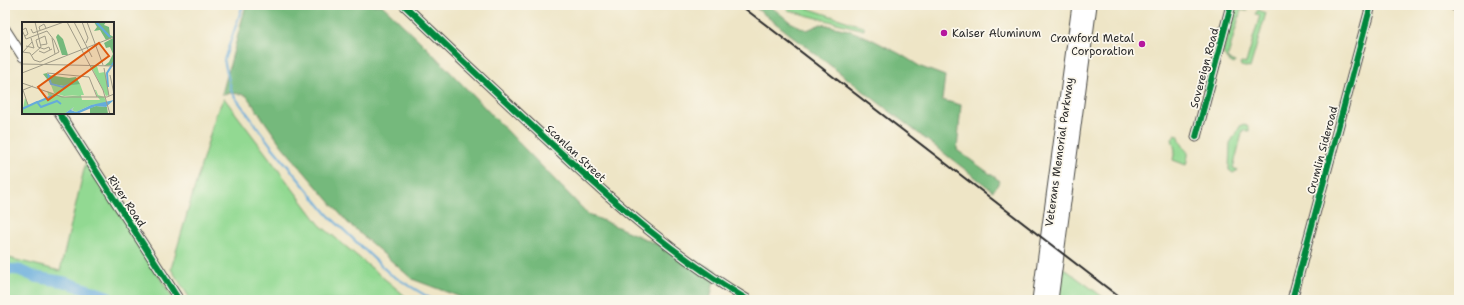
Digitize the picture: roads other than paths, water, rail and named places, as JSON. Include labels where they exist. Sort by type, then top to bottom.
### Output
[{"type":"highway","name":"Veterans Memorial Parkway","points":[[1039,300],[1079,5]]},
{"type":"highway","name":"Veterans Memorial Parkway","points":[[1051,300],[1090,5]]},
{"type":"main road","points":[[1454,5],[1459,6]]},
{"type":"street","name":"Scanlan Street","points":[[404,5],[598,188],[633,218],[703,272],[748,300]]},
{"type":"street","name":"Sovereign Road","points":[[1196,137],[1231,5]]},
{"type":"street","name":"Crumlin Sideroad","points":[[1292,300],[1371,5]]},
{"type":"street","points":[[5,29],[22,55]]},
{"type":"street","name":"River Road","points":[[60,114],[179,300]]},
{"type":"waterway","points":[[243,5],[224,60],[232,93],[272,147],[328,215],[390,274],[433,300]]},
{"type":"waterway","points":[[5,269],[19,270],[35,277],[65,282],[107,296]]},
{"type":"railway","points":[[740,5],[1123,300]]},
{"type":"place","name":"Kaiser Aluminum","points":[[944,33]]},
{"type":"place","name":"Crawford Metal Corporation","points":[[1142,44]]}]
